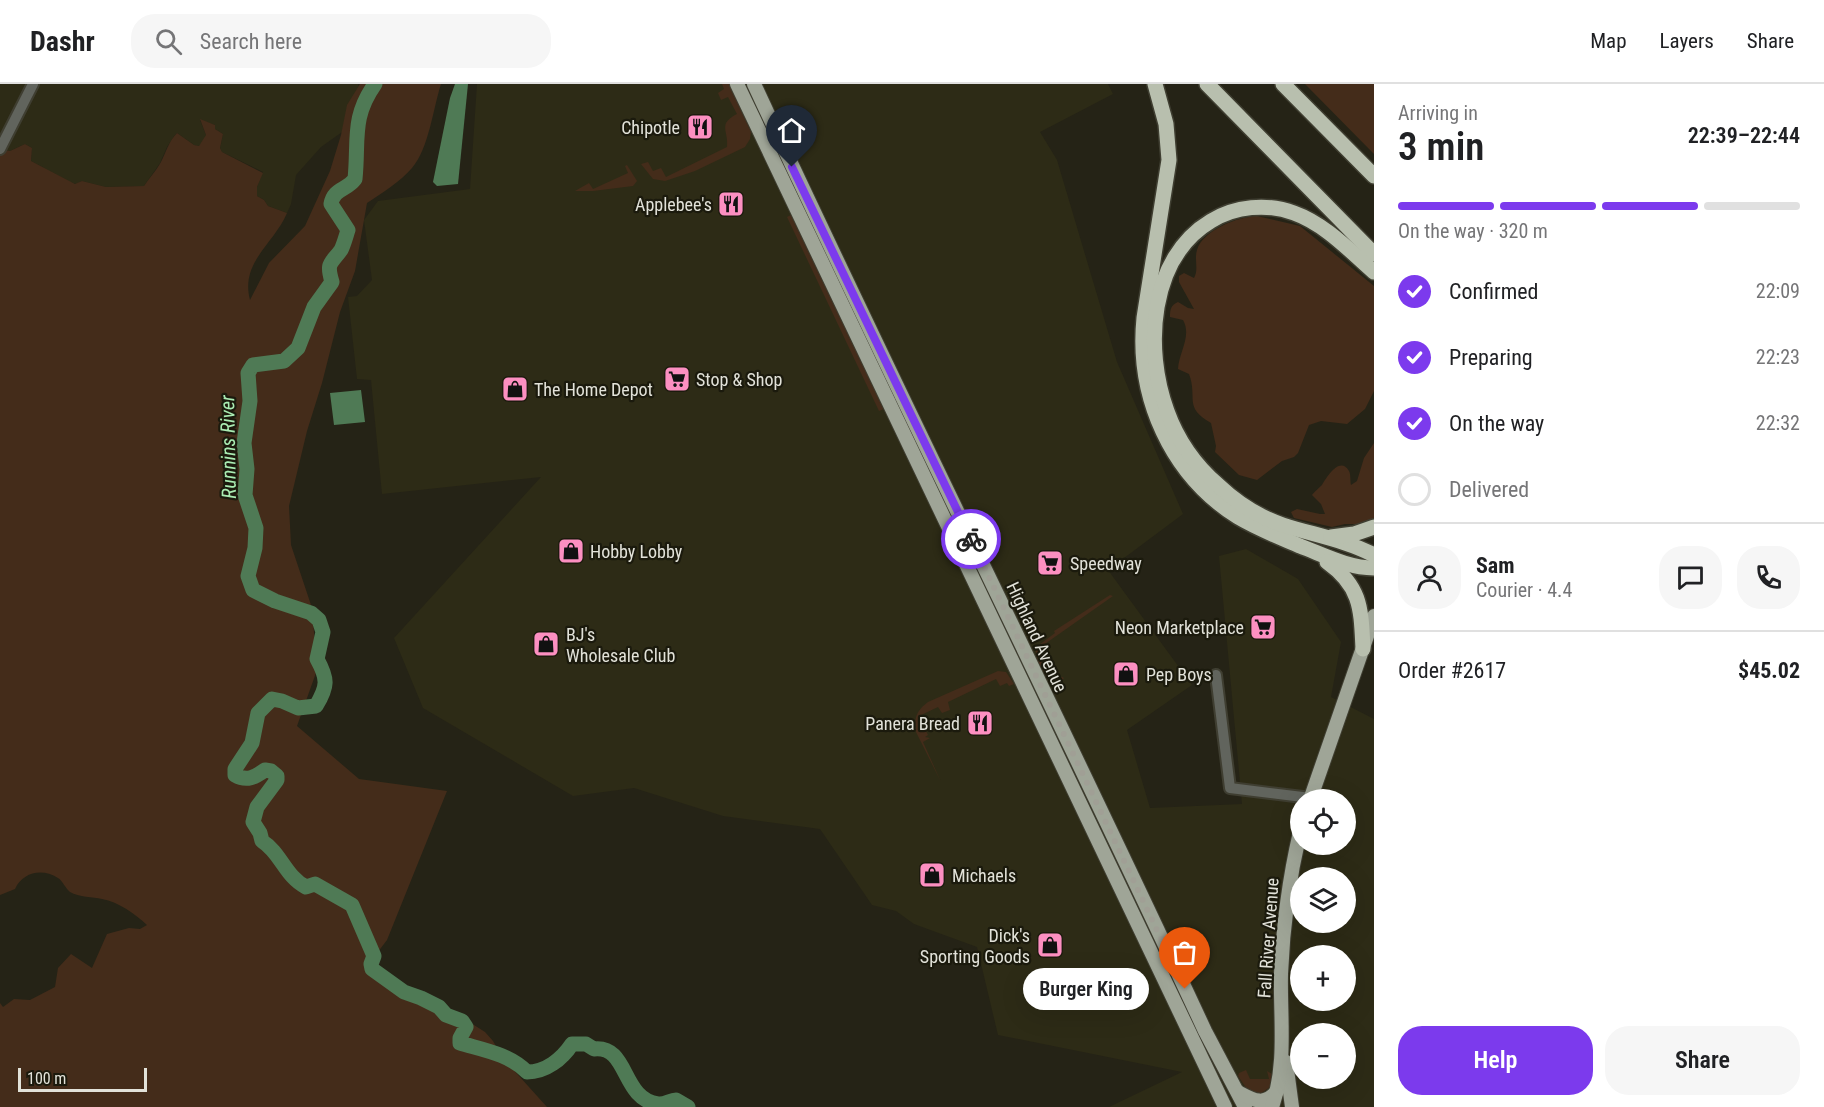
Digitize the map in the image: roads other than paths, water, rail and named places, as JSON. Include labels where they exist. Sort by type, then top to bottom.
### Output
[{"type":"highway","points":[[1155,84],[1166,124],[1169,151],[1142,330],[1144,373],[1160,427],[1185,469],[1202,488],[1239,518],[1328,562],[1351,584],[1360,609],[1363,649]]},
{"type":"highway","points":[[1207,84],[1374,254]]},
{"type":"highway","points":[[1283,84],[1374,176]]},
{"type":"highway","points":[[1374,273],[1328,233],[1302,216],[1272,208],[1242,209],[1215,218],[1185,243],[1170,268],[1158,308],[1155,352],[1161,392],[1171,422],[1195,461],[1228,494],[1255,513],[1374,555]]},
{"type":"highway","points":[[1328,537],[1354,534],[1374,527]]},
{"type":"highway","points":[[1291,542],[1348,564],[1374,568]]},
{"type":"main road","name":"Highland Avenue","points":[[737,84],[1225,1107]]},
{"type":"main road","name":"Highland Avenue","points":[[754,84],[812,211],[924,439],[1205,1031],[1245,1107]]},
{"type":"main road","points":[[1314,789],[1374,616]]},
{"type":"main road","name":"Fall River Avenue","points":[[1272,1107],[1277,1091],[1282,1047],[1281,975],[1285,914],[1295,855]]},
{"type":"main road","name":"Fall River Avenue","points":[[1282,1047],[1292,1107]]},
{"type":"main road","points":[[1238,1092],[1258,1102],[1264,1102],[1272,1098],[1277,1091]]},
{"type":"street","points":[[0,149],[5,128],[33,84]]},
{"type":"street","points":[[1216,675],[1230,788],[1290,796]]},
{"type":"waterway","name":"Runnins River","points":[[375,84],[367,96],[359,119],[355,179],[335,195],[331,204],[348,230],[341,250],[330,264],[332,282],[314,307],[298,348],[284,361],[253,365],[248,373],[250,401],[244,443],[247,469],[245,495],[256,528],[255,548],[248,576],[253,590],[275,601],[311,613],[319,620],[323,632],[317,659],[325,677],[323,693],[316,706],[298,708],[272,699],[258,713],[252,743],[235,769],[235,775],[251,778],[265,770],[277,776],[277,780],[257,807],[253,822],[262,841],[274,852],[293,877],[306,887],[315,884],[352,905],[374,956],[372,969],[404,992],[421,998],[439,1007],[446,1015],[462,1021],[466,1027],[460,1043],[504,1057],[527,1072],[541,1070],[553,1064],[572,1044],[586,1044],[614,1055],[637,1093],[646,1100],[658,1104],[676,1100],[688,1107]]},
{"type":"place","name":"Chipotle","points":[[700,127]]},
{"type":"place","name":"Applebee's","points":[[731,204]]},
{"type":"place","name":"Stop & Shop","points":[[677,379]]},
{"type":"place","name":"The Home Depot","points":[[515,389]]},
{"type":"place","name":"Hobby Lobby","points":[[571,551]]},
{"type":"place","name":"Speedway","points":[[1050,563]]},
{"type":"place","name":"Neon Marketplace","points":[[1263,627]]},
{"type":"place","name":"BJ's Wholesale Club","points":[[546,644]]},
{"type":"place","name":"Pep Boys","points":[[1126,674]]},
{"type":"place","name":"Panera Bread","points":[[980,723]]},
{"type":"place","name":"Michaels","points":[[932,875]]},
{"type":"place","name":"Dick's Sporting Goods","points":[[1050,945]]},
{"type":"place","name":"Burger King","points":[[1185,989]]}]
